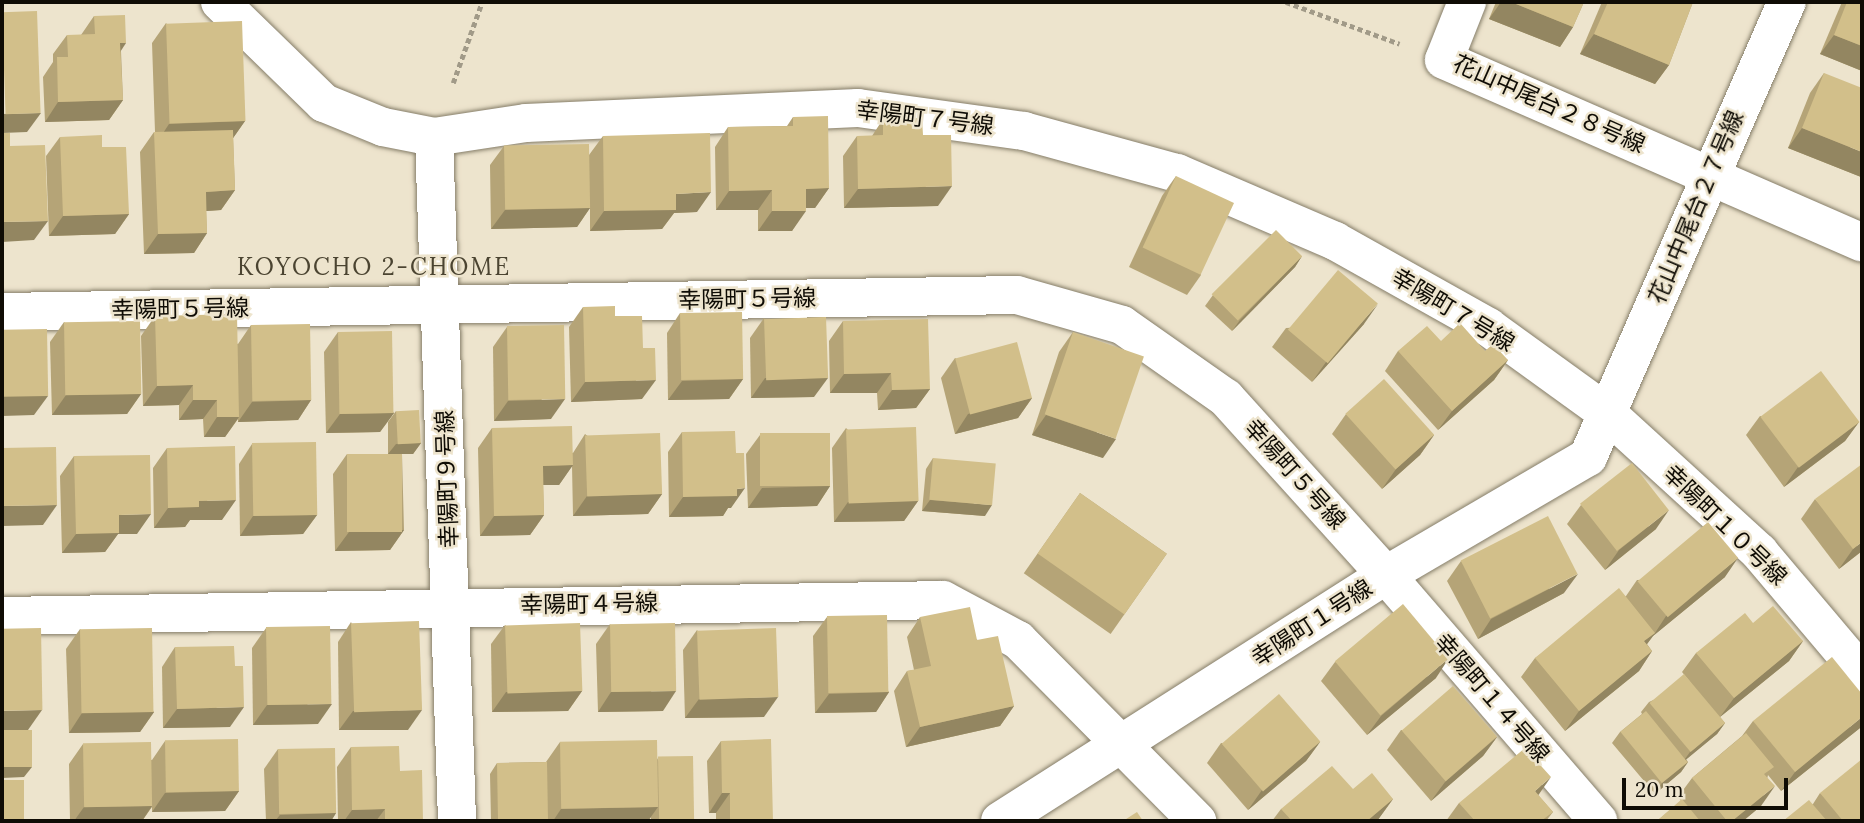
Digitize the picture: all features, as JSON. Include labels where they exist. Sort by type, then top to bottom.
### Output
[{"type":"street","name":"幸陽町７号線","points":[[220,2],[324,103],[383,127],[434,137],[552,122],[858,108],[1024,131],[1177,173],[1335,241],[1488,327],[1608,414]]},
{"type":"street","name":"花山中尾台２８号線","points":[[1467,2],[1444,60],[1862,243]]},
{"type":"street","name":"花山中尾台２７号線","points":[[1608,414],[1708,175],[1787,2]]},
{"type":"street","name":"幸陽町９号線","points":[[434,137],[442,305],[457,821]]},
{"type":"street","name":"幸陽町５号線","points":[[2,312],[1017,295],[1122,325],[1226,398],[1386,575]]},
{"type":"street","name":"幸陽町１号線","points":[[1000,821],[1122,746],[1386,575],[1588,457],[1608,414]]},
{"type":"street","name":"幸陽町１０号線","points":[[1608,414],[1759,552],[1861,670]]},
{"type":"street","name":"幸陽町１４号線","points":[[1386,575],[1598,821]]},
{"type":"street","name":"幸陽町４号線","points":[[2,616],[451,605],[943,600],[1018,640],[1197,821]]},
{"type":"path","points":[[434,137],[482,2]]},
{"type":"path","points":[[1286,2],[1444,60]]},
{"type":"building","points":[[1511,2],[1584,2],[1573,27]]},
{"type":"building","points":[[1608,2],[1693,2],[1669,65],[1594,34]]},
{"type":"building","points":[[1847,2],[1862,2],[1862,46],[1834,35]]},
{"type":"building","points":[[37,11],[41,113],[6,114],[2,12]]},
{"type":"building","points":[[125,15],[126,43],[120,43],[123,100],[58,102],[57,57],[68,57],[67,35],[95,34],[94,16]]},
{"type":"building","points":[[242,21],[245,121],[170,124],[166,24]]},
{"type":"building","points":[[1824,73],[1862,88],[1862,152],[1802,128]]},
{"type":"building","points":[[828,116],[829,188],[806,189],[806,211],[772,211],[772,190],[729,191],[728,127],[793,126],[793,117]]},
{"type":"building","points":[[922,118],[923,135],[951,135],[952,186],[858,189],[857,136],[883,135],[883,119]]},
{"type":"building","points":[[233,130],[235,190],[206,192],[207,233],[158,234],[154,132]]},
{"type":"building","points":[[2,133],[10,133],[10,146],[45,145],[48,221],[2,222]]},
{"type":"building","points":[[710,133],[711,192],[676,194],[676,210],[604,211],[603,136]]},
{"type":"building","points":[[102,135],[102,147],[126,147],[129,214],[63,216],[60,137]]},
{"type":"building","points":[[589,144],[590,208],[505,209],[504,145]]},
{"type":"building","points":[[1176,176],[1234,203],[1201,275],[1143,248]]},
{"type":"building","points":[[1276,230],[1302,256],[1238,321],[1212,294]]},
{"type":"building","points":[[1338,270],[1378,303],[1328,363],[1288,330]]},
{"type":"building","points":[[615,306],[615,316],[642,316],[643,348],[655,348],[656,380],[585,382],[583,307]]},
{"type":"building","points":[[742,312],[743,379],[681,380],[680,313]]},
{"type":"building","points":[[237,314],[239,417],[217,417],[217,400],[193,400],[193,385],[157,386],[155,316]]},
{"type":"building","points":[[826,317],[828,378],[766,380],[764,319]]},
{"type":"building","points":[[928,319],[930,389],[892,390],[891,373],[844,374],[843,321]]},
{"type":"building","points":[[140,321],[141,394],[65,395],[64,322]]},
{"type":"building","points":[[1460,323],[1485,351],[1493,344],[1508,360],[1452,411],[1398,351],[1427,326],[1441,341]]},
{"type":"building","points":[[310,324],[311,400],[252,401],[251,325]]},
{"type":"building","points":[[564,325],[565,399],[508,400],[507,326]]},
{"type":"building","points":[[47,329],[48,396],[3,397],[2,330]]},
{"type":"building","points":[[392,331],[393,413],[339,414],[338,332]]},
{"type":"building","points":[[1073,332],[1144,356],[1116,439],[1045,414]]},
{"type":"building","points":[[1017,342],[1032,398],[970,415],[955,359]]},
{"type":"building","points":[[1821,371],[1860,422],[1799,468],[1760,417]]},
{"type":"building","points":[[1384,379],[1434,435],[1396,470],[1345,414]]},
{"type":"building","points":[[419,410],[421,443],[398,444],[396,411]]},
{"type":"building","points":[[572,426],[573,465],[543,466],[544,515],[494,516],[492,428]]},
{"type":"building","points":[[916,427],[919,501],[849,503],[846,429]]},
{"type":"building","points":[[735,431],[736,453],[744,453],[745,488],[737,489],[737,496],[683,497],[682,432]]},
{"type":"building","points":[[660,433],[662,494],[587,497],[585,436]]},
{"type":"building","points":[[760,433],[830,433],[830,486],[760,486]]},
{"type":"building","points":[[316,442],[317,515],[253,516],[252,443]]},
{"type":"building","points":[[235,446],[236,500],[199,501],[199,507],[168,508],[167,448]]},
{"type":"building","points":[[56,447],[57,505],[3,506],[2,448]]},
{"type":"building","points":[[347,454],[402,454],[402,532],[347,532]]},
{"type":"building","points":[[150,455],[151,514],[119,515],[119,533],[76,534],[74,456]]},
{"type":"building","points":[[933,458],[996,463],[992,505],[929,500]]},
{"type":"building","points":[[1632,463],[1669,510],[1617,551],[1580,504]]},
{"type":"building","points":[[1862,464],[1862,542],[1853,549],[1815,499]]},
{"type":"building","points":[[1080,493],[1167,554],[1124,614],[1038,554]]},
{"type":"building","points":[[1548,516],[1578,574],[1490,618],[1461,560]]},
{"type":"building","points":[[1708,522],[1738,558],[1668,617],[1638,581]]},
{"type":"building","points":[[1619,588],[1655,633],[1644,641],[1652,651],[1579,711],[1535,658]]},
{"type":"building","points":[[1403,604],[1449,658],[1380,716],[1335,661]]},
{"type":"building","points":[[1773,606],[1803,641],[1734,698],[1696,653],[1745,613],[1753,623]]},
{"type":"building","points":[[970,607],[977,640],[998,636],[1014,706],[920,727],[907,671],[931,666],[920,617]]},
{"type":"building","points":[[887,615],[888,692],[828,693],[827,616]]},
{"type":"building","points":[[419,621],[422,710],[354,712],[351,623]]},
{"type":"building","points":[[580,623],[582,691],[507,694],[505,626]]},
{"type":"building","points":[[675,623],[676,691],[611,692],[610,624]]},
{"type":"building","points":[[330,626],[331,704],[267,705],[266,627]]},
{"type":"building","points":[[41,628],[42,710],[3,711],[2,629]]},
{"type":"building","points":[[152,628],[153,712],[81,713],[80,629]]},
{"type":"building","points":[[776,628],[778,697],[699,700],[697,631]]},
{"type":"building","points":[[234,646],[235,666],[243,666],[244,707],[177,709],[175,647]]},
{"type":"building","points":[[1832,657],[1862,694],[1862,717],[1795,772],[1753,721]]},
{"type":"building","points":[[1684,674],[1725,723],[1691,752],[1650,703]]},
{"type":"building","points":[[1453,686],[1497,737],[1446,781],[1402,731]]},
{"type":"building","points":[[1279,694],[1320,742],[1263,791],[1222,744]]},
{"type":"building","points":[[1646,711],[1688,762],[1662,783],[1620,732]]},
{"type":"building","points":[[2,730],[32,730],[32,767],[2,767]]},
{"type":"building","points":[[1746,733],[1774,767],[1764,774],[1775,786],[1732,821],[1727,821],[1692,778]]},
{"type":"building","points":[[238,739],[239,791],[166,792],[165,740]]},
{"type":"building","points":[[771,739],[773,821],[730,821],[730,793],[722,793],[721,741]]},
{"type":"building","points":[[657,740],[658,807],[561,809],[560,742]]},
{"type":"building","points":[[151,742],[152,806],[84,807],[83,743]]},
{"type":"building","points":[[399,746],[400,771],[422,770],[423,821],[385,821],[385,809],[352,810],[351,747]]},
{"type":"building","points":[[335,748],[336,813],[279,814],[278,749]]},
{"type":"building","points":[[1525,748],[1551,777],[1535,791],[1553,812],[1541,821],[1475,821],[1459,803]]},
{"type":"building","points":[[693,756],[694,820],[659,821],[658,757]]},
{"type":"building","points":[[1862,759],[1862,821],[1843,821],[1820,793]]},
{"type":"building","points":[[547,762],[548,821],[498,821],[497,763]]},
{"type":"building","points":[[1332,766],[1353,789],[1372,773],[1393,799],[1367,821],[1292,821],[1281,809]]},
{"type":"building","points":[[2,780],[24,780],[24,821],[2,821]]},
{"type":"building","points":[[1682,799],[1700,821],[1660,821],[1659,819]]},
{"type":"building","points":[[1809,800],[1827,821],[1783,821]]},
{"type":"building","points":[[1137,812],[1143,821],[1123,821]]},
{"type":"district","name":"KOYOCHO 2-CHOME","points":[[374,267]]}]
